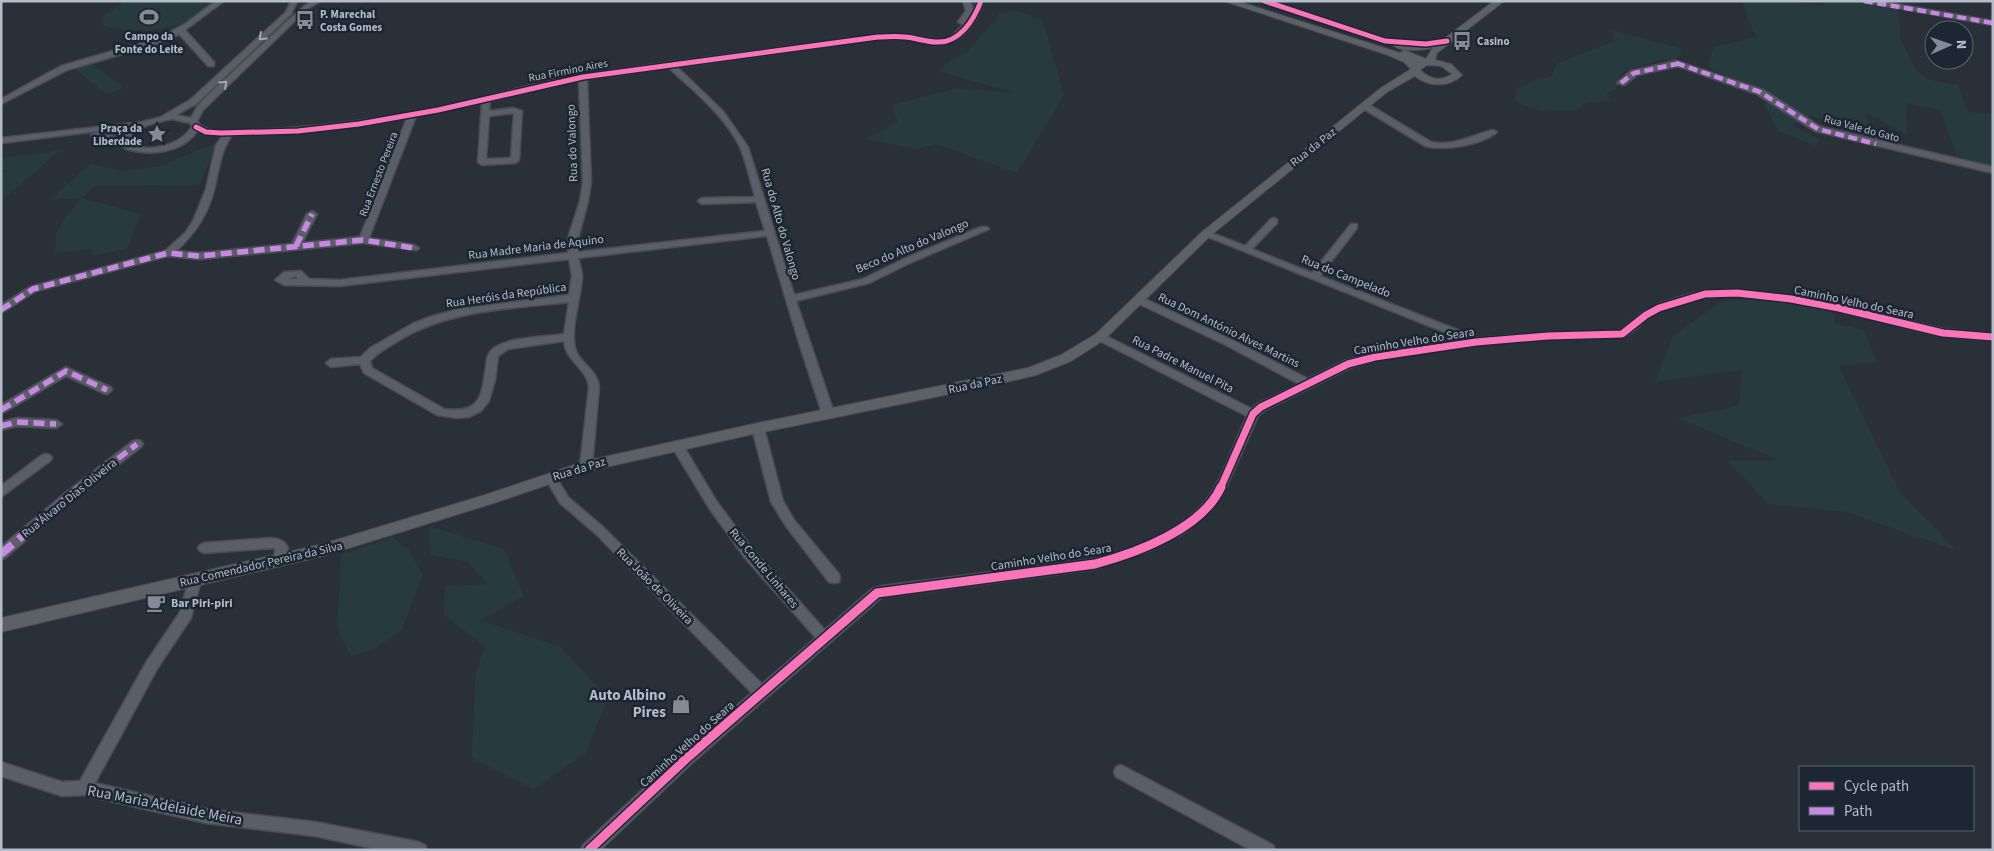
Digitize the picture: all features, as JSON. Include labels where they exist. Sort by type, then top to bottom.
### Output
[{"type":"main road","points":[[1228,1],[1383,50],[1407,60],[1421,77],[1435,81]]},
{"type":"main road","points":[[1244,1],[1429,62],[1446,65],[1456,72],[1456,78],[1449,81],[1435,81],[1401,87],[1376,98]]},
{"type":"main road","points":[[1376,98],[1417,66],[1429,62],[1434,52],[1500,1]]},
{"type":"main road","points":[[1370,41],[1390,46],[1415,47],[1435,45],[1447,41]]},
{"type":"main road","points":[[1446,65],[1440,54],[1447,41]]},
{"type":"main road","name":"Rua da Paz","points":[[374,536],[586,466],[828,413],[989,382],[1031,372],[1066,358],[1100,338],[1206,234],[1376,98]]},
{"type":"main road","name":"Rua Comendador Pereira da Silva","points":[[1,625],[280,560],[374,536]]},
{"type":"street","points":[[1,102],[55,72],[78,63],[153,43],[180,32],[221,1]]},
{"type":"street","points":[[163,119],[193,102],[289,13],[294,1],[302,4],[317,2]]},
{"type":"street","points":[[920,39],[950,34],[969,14],[970,7],[966,1]]},
{"type":"street","points":[[920,39],[935,43],[953,40],[975,17],[981,1]]},
{"type":"street","points":[[1864,1],[1993,23]]},
{"type":"street","points":[[180,142],[188,137],[200,108],[305,8],[317,2]]},
{"type":"street","points":[[180,32],[183,32],[211,64]]},
{"type":"street","name":"Rua Firmino Aires","points":[[225,133],[280,132],[332,128],[412,116],[583,77],[878,37],[920,39]]},
{"type":"street","name":"Rua Vale do Gato","points":[[1621,83],[1634,73],[1676,63],[1760,92],[1818,128],[1876,144],[1993,170]]},
{"type":"street","name":"Rua do Alto do Valongo","points":[[671,65],[716,108],[739,136],[750,160],[769,232],[828,413]]},
{"type":"street","name":"Rua do Valongo","points":[[583,77],[587,182],[584,201],[574,235],[573,255],[577,276],[569,337],[570,349],[574,357],[593,378],[594,387],[586,466]]},
{"type":"street","points":[[485,114],[518,111],[515,160],[482,162],[485,114],[486,99]]},
{"type":"street","points":[[1365,106],[1428,144],[1438,147],[1446,147],[1493,132]]},
{"type":"street","name":"Rua Ernesto Pereira","points":[[363,240],[412,116]]},
{"type":"street","points":[[1,140],[146,124],[163,119],[181,117],[206,132],[225,133]]},
{"type":"street","points":[[124,141],[130,132],[146,124]]},
{"type":"street","points":[[1,145],[95,135],[114,137],[124,141],[125,145],[130,148],[148,150],[225,133]]},
{"type":"street","points":[[168,253],[194,227],[210,189],[220,145],[225,133]]},
{"type":"street","points":[[702,202],[761,199]]},
{"type":"street","points":[[296,246],[312,214]]},
{"type":"street","points":[[1246,250],[1274,221]]},
{"type":"street","points":[[1314,277],[1354,226]]},
{"type":"street","name":"Beco do Alto do Valongo","points":[[791,300],[866,281],[909,260],[984,229]]},
{"type":"street","name":"Rua Madre Maria de Aquino","points":[[306,282],[340,283],[769,232]]},
{"type":"street","name":"Rua do Campelado","points":[[1206,234],[1476,342]]},
{"type":"street","points":[[1,310],[33,290],[56,282],[168,253],[199,256],[363,240],[414,248]]},
{"type":"street","name":"Caminho Velho do Seara","points":[[589,850],[688,757],[882,590],[1095,564],[1116,559],[1149,547],[1186,525],[1212,503],[1253,414],[1261,407],[1348,364],[1376,357],[1476,342],[1548,336],[1622,334],[1630,331],[1646,315],[1657,309],[1686,298],[1713,294],[1747,294],[1786,298],[1860,312],[1940,333],[1964,337],[1993,337]]},
{"type":"street","name":"Rua Heróis da República","points":[[364,360],[374,350],[418,325],[437,318],[460,312],[574,298]]},
{"type":"street","name":"Rua Dom António Alves Martins","points":[[1139,300],[1228,342],[1307,383]]},
{"type":"street","points":[[332,363],[364,360],[368,370],[441,412],[451,415],[461,414],[472,412],[481,406],[486,399],[493,355],[498,350],[505,346],[569,337]]},
{"type":"street","name":"Rua Padre Manuel Pita","points":[[1100,338],[1253,414]]},
{"type":"street","points":[[1,410],[66,371],[107,390]]},
{"type":"street","points":[[1,426],[17,422],[56,424]]},
{"type":"street","points":[[758,428],[777,502],[790,523],[834,578]]},
{"type":"street","name":"Rua Álvaro Dias Oliveira","points":[[1,554],[137,444]]},
{"type":"street","name":"Rua Conde Linhares","points":[[676,445],[749,554],[824,638]]},
{"type":"street","points":[[1,493],[46,458]]},
{"type":"street","name":"Rua João de Oliveira","points":[[552,478],[564,500],[600,531],[761,693]]},
{"type":"street","points":[[204,548],[278,544],[282,548],[280,560]]},
{"type":"street","points":[[84,788],[152,664],[186,614],[195,580]]},
{"type":"street","name":"Rua Maria Adelaide Meira","points":[[1,769],[62,789],[84,788],[206,816],[315,829],[419,850]]},
{"type":"street","points":[[1121,772],[1267,850]]},
{"type":"green space","name":"Campo da Fonte do Leite","points":[[125,1],[215,1],[193,18],[173,27],[150,30],[126,30],[104,26],[101,22],[104,16]]},
{"type":"green space","points":[[1741,1],[1789,1],[1824,6],[1823,1],[1897,1],[1901,40],[1914,67],[1926,79],[1958,85],[1968,112],[1993,113],[1993,173],[1956,154],[1940,110],[1906,103],[1907,135],[1866,113],[1868,120],[1883,134],[1884,142],[1843,131],[1811,115],[1799,119],[1794,126],[1819,139],[1817,146],[1778,131],[1764,105],[1776,96],[1755,92],[1748,85],[1714,71],[1708,66],[1714,47],[1756,37]]},
{"type":"green space","points":[[1016,10],[1043,21],[1064,95],[1017,173],[936,144],[917,149],[865,139],[898,121],[892,105],[958,88],[1015,93],[938,71],[952,59],[967,52],[999,14]]},
{"type":"green space","points":[[1612,30],[1682,49],[1676,63],[1663,59],[1622,72],[1615,89],[1606,94],[1611,101],[1586,103],[1577,110],[1540,111],[1515,101],[1516,88],[1553,75],[1556,64],[1614,41]]},
{"type":"green space","points":[[90,62],[122,86],[121,89],[111,93],[104,92],[73,68]]},
{"type":"green space","points":[[216,143],[200,185],[96,186],[82,198],[140,214],[128,248],[93,256],[92,249],[55,253],[57,229],[81,198],[50,200],[90,164],[124,171],[160,166]]},
{"type":"green space","points":[[61,150],[1,201],[1,175],[6,170],[1,170],[1,158]]},
{"type":"green space","points":[[1782,296],[1831,309],[1836,324],[1864,330],[1877,362],[1839,366],[1899,491],[1957,551],[1847,512],[1769,504],[1727,461],[1778,460],[1678,418],[1738,406],[1742,370],[1655,382],[1673,336],[1722,301]]},
{"type":"green space","points":[[428,526],[504,549],[524,596],[480,620],[561,647],[608,698],[586,753],[534,789],[472,758],[475,675],[485,647],[443,614],[445,586],[488,584],[468,562],[431,555]]},
{"type":"green space","points":[[393,537],[408,549],[423,574],[402,630],[373,650],[351,656],[337,628],[341,555]]},
{"type":"marked path","points":[[1864,1],[1993,23]]},
{"type":"marked path","points":[[1676,63],[1760,92],[1818,129],[1876,144]]},
{"type":"marked path","points":[[1621,83],[1634,73],[1677,64]]},
{"type":"marked path","points":[[296,246],[312,214]]},
{"type":"marked path","points":[[1,310],[33,289],[168,253],[199,256],[363,240],[414,248]]},
{"type":"marked path","points":[[1,410],[66,371],[107,390]]},
{"type":"marked path","points":[[1,426],[17,422],[56,424]]},
{"type":"marked path","points":[[1,554],[67,498],[137,444]]},
{"type":"cycle path","points":[[196,127],[206,132],[221,133],[298,131],[359,124],[438,110],[583,77],[878,37],[906,37],[947,42],[953,40],[975,17],[981,1]]},
{"type":"cycle path","points":[[1264,1],[1385,41],[1426,44],[1447,41]]},
{"type":"cycle path","points":[[589,850],[688,757],[877,593],[1095,564],[1130,554],[1164,539],[1195,518],[1219,491],[1253,414],[1261,407],[1348,364],[1375,357],[1476,342],[1548,336],[1622,334],[1632,328],[1646,315],[1659,308],[1694,296],[1715,293],[1747,294],[1803,301],[1850,310],[1943,333],[1993,337]]},
{"type":"place","name":"Campo da Fonte do Leite","points":[[149,17]]},
{"type":"place","name":"P. Marechal Costa Gomes","points":[[305,20]]},
{"type":"place","name":"Casino","points":[[1462,41]]},
{"type":"place","name":"Praça da Liberdade","points":[[157,134]]},
{"type":"place","name":"Bar Piri-piri","points":[[156,603]]},
{"type":"place","name":"Auto Albino Pires","points":[[681,704]]}]
